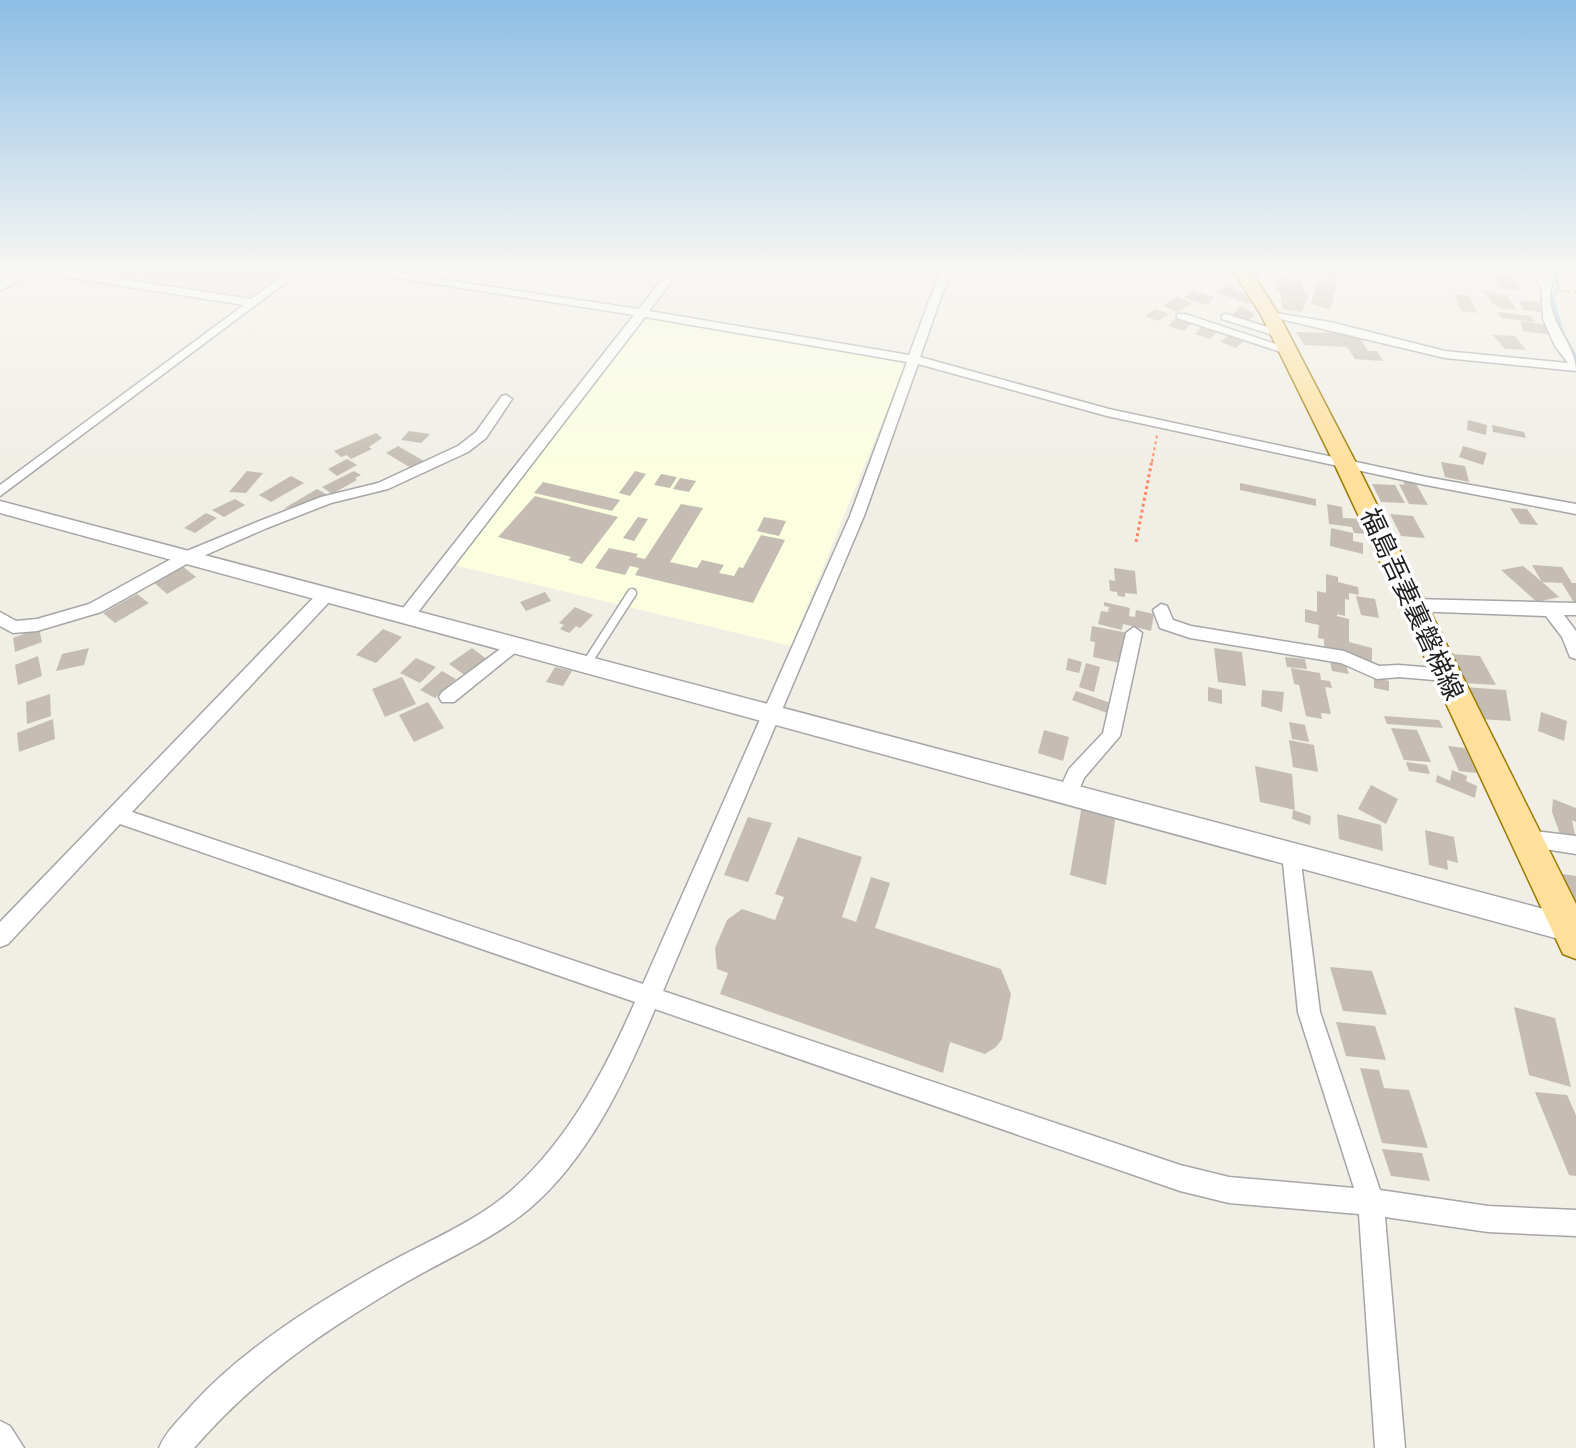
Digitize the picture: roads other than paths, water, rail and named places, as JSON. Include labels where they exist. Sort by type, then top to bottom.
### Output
[{"type":"main road","name":"福島吾妻裏磐梯線","points":[[1281,337],[1574,934]]},
{"type":"street","points":[[0,492],[208,337]]},
{"type":"street","points":[[406,616],[625,337]]},
{"type":"street","points":[[781,337],[913,359],[1160,423],[1426,481],[1576,509]]},
{"type":"street","points":[[174,1448],[218,1398],[270,1353],[385,1279],[481,1228],[521,1199],[554,1165],[584,1126],[649,996],[773,713],[857,516],[921,337]]},
{"type":"street","points":[[1380,337],[1422,350],[1463,358],[1576,366]]},
{"type":"street","points":[[1558,337],[1563,350],[1576,366]]},
{"type":"street","points":[[0,618],[13,627],[70,616],[114,599],[187,557],[294,511],[383,486],[463,449],[481,435],[506,399]]},
{"type":"street","points":[[0,507],[1292,853],[1574,934]]},
{"type":"street","points":[[0,937],[326,595]]},
{"type":"street","points":[[1412,605],[1576,609]]},
{"type":"street","points":[[1161,610],[1166,624],[1190,632],[1344,657],[1377,673],[1399,671],[1446,675]]},
{"type":"street","points":[[1551,610],[1570,635],[1576,653]]},
{"type":"street","points":[[1068,793],[1076,774],[1111,736],[1134,633]]},
{"type":"street","points":[[448,697],[515,644]]},
{"type":"street","points":[[117,815],[1180,1178],[1229,1190],[1371,1202],[1488,1219],[1576,1223]]},
{"type":"street","points":[[1526,839],[1576,845]]},
{"type":"street","points":[[1292,853],[1309,1012],[1371,1202],[1390,1448]]},
{"type":"street","points":[[0,1436],[9,1448]]},
{"type":"lane","points":[[587,663],[632,593]]},
{"type":"waterway","points":[[1564,337],[1576,358]]}]
